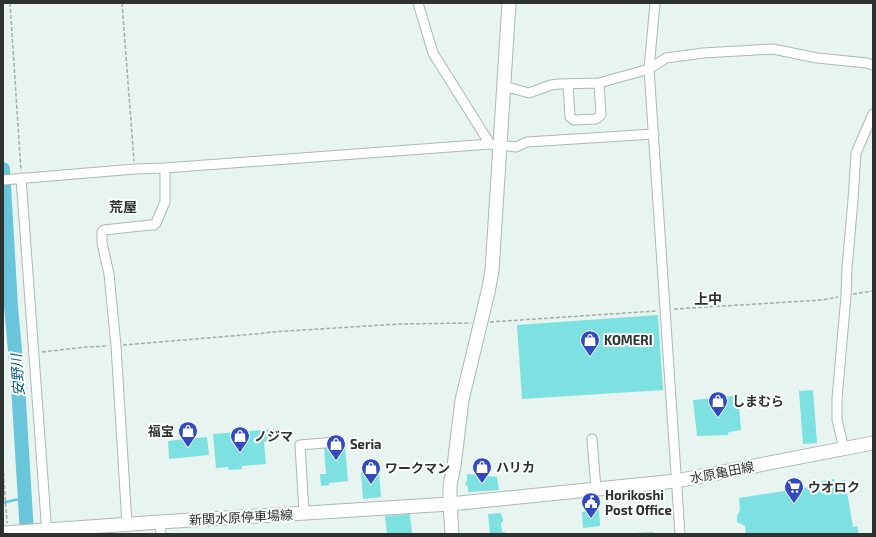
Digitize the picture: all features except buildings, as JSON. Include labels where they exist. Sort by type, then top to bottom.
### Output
[{"type":"main road","points":[[452,534],[450,485],[454,466],[462,400],[492,271],[495,145],[504,86],[509,3]]},
{"type":"main road","name":"水原亀田線","points":[[450,504],[676,481],[873,443]]},
{"type":"main road","name":"新関水原停車場線","points":[[8,533],[46,532],[127,524],[161,528],[304,513],[450,504]]},
{"type":"street","points":[[418,3],[433,53],[495,145]]},
{"type":"street","points":[[656,3],[649,69],[680,534]]},
{"type":"street","points":[[504,86],[529,93],[551,85],[599,83],[649,69],[666,58],[703,53],[773,49],[817,58],[873,65]]},
{"type":"street","points":[[568,84],[570,117],[574,120],[596,119],[601,115],[599,83]]},
{"type":"street","points":[[844,448],[837,420],[836,398],[846,296],[856,153],[873,114]]},
{"type":"street","points":[[3,180],[135,169],[495,145],[516,147],[527,142],[654,134]]},
{"type":"street","points":[[127,524],[116,346],[109,274],[102,243],[102,232],[104,230],[150,226],[156,223],[165,202],[165,168]]},
{"type":"street","points":[[20,179],[46,532]]},
{"type":"street","points":[[592,439],[596,489]]},
{"type":"street","points":[[304,513],[300,445],[336,442]]},
{"type":"path","points":[[10,3],[20,179]]},
{"type":"path","points":[[122,3],[135,169]]},
{"type":"path","points":[[34,353],[86,347],[116,346],[272,332],[399,324],[480,323],[822,300],[873,291]]},
{"type":"path","points":[[3,467],[8,533]]},
{"type":"waterway","name":"安野川","points":[[3,169],[27,534]]},
{"type":"waterway","points":[[3,503],[25,499]]},
{"type":"place","name":"KOMERI","points":[[590,357]]},
{"type":"place","name":"しまむら","points":[[718,418]]},
{"type":"place","name":"福宝","points":[[188,448]]},
{"type":"place","name":"ノジマ","points":[[240,453]]},
{"type":"place","name":"Seria","points":[[336,461]]},
{"type":"place","name":"ハリカ","points":[[482,484]]},
{"type":"place","name":"ワークマン","points":[[371,485]]},
{"type":"place","name":"ウオロク","points":[[794,504]]},
{"type":"place","name":"Horikoshi Post Office","points":[[591,519]]},
{"type":"district","name":"荒屋","points":[[123,206]]},
{"type":"district","name":"上中","points":[[708,298]]}]
